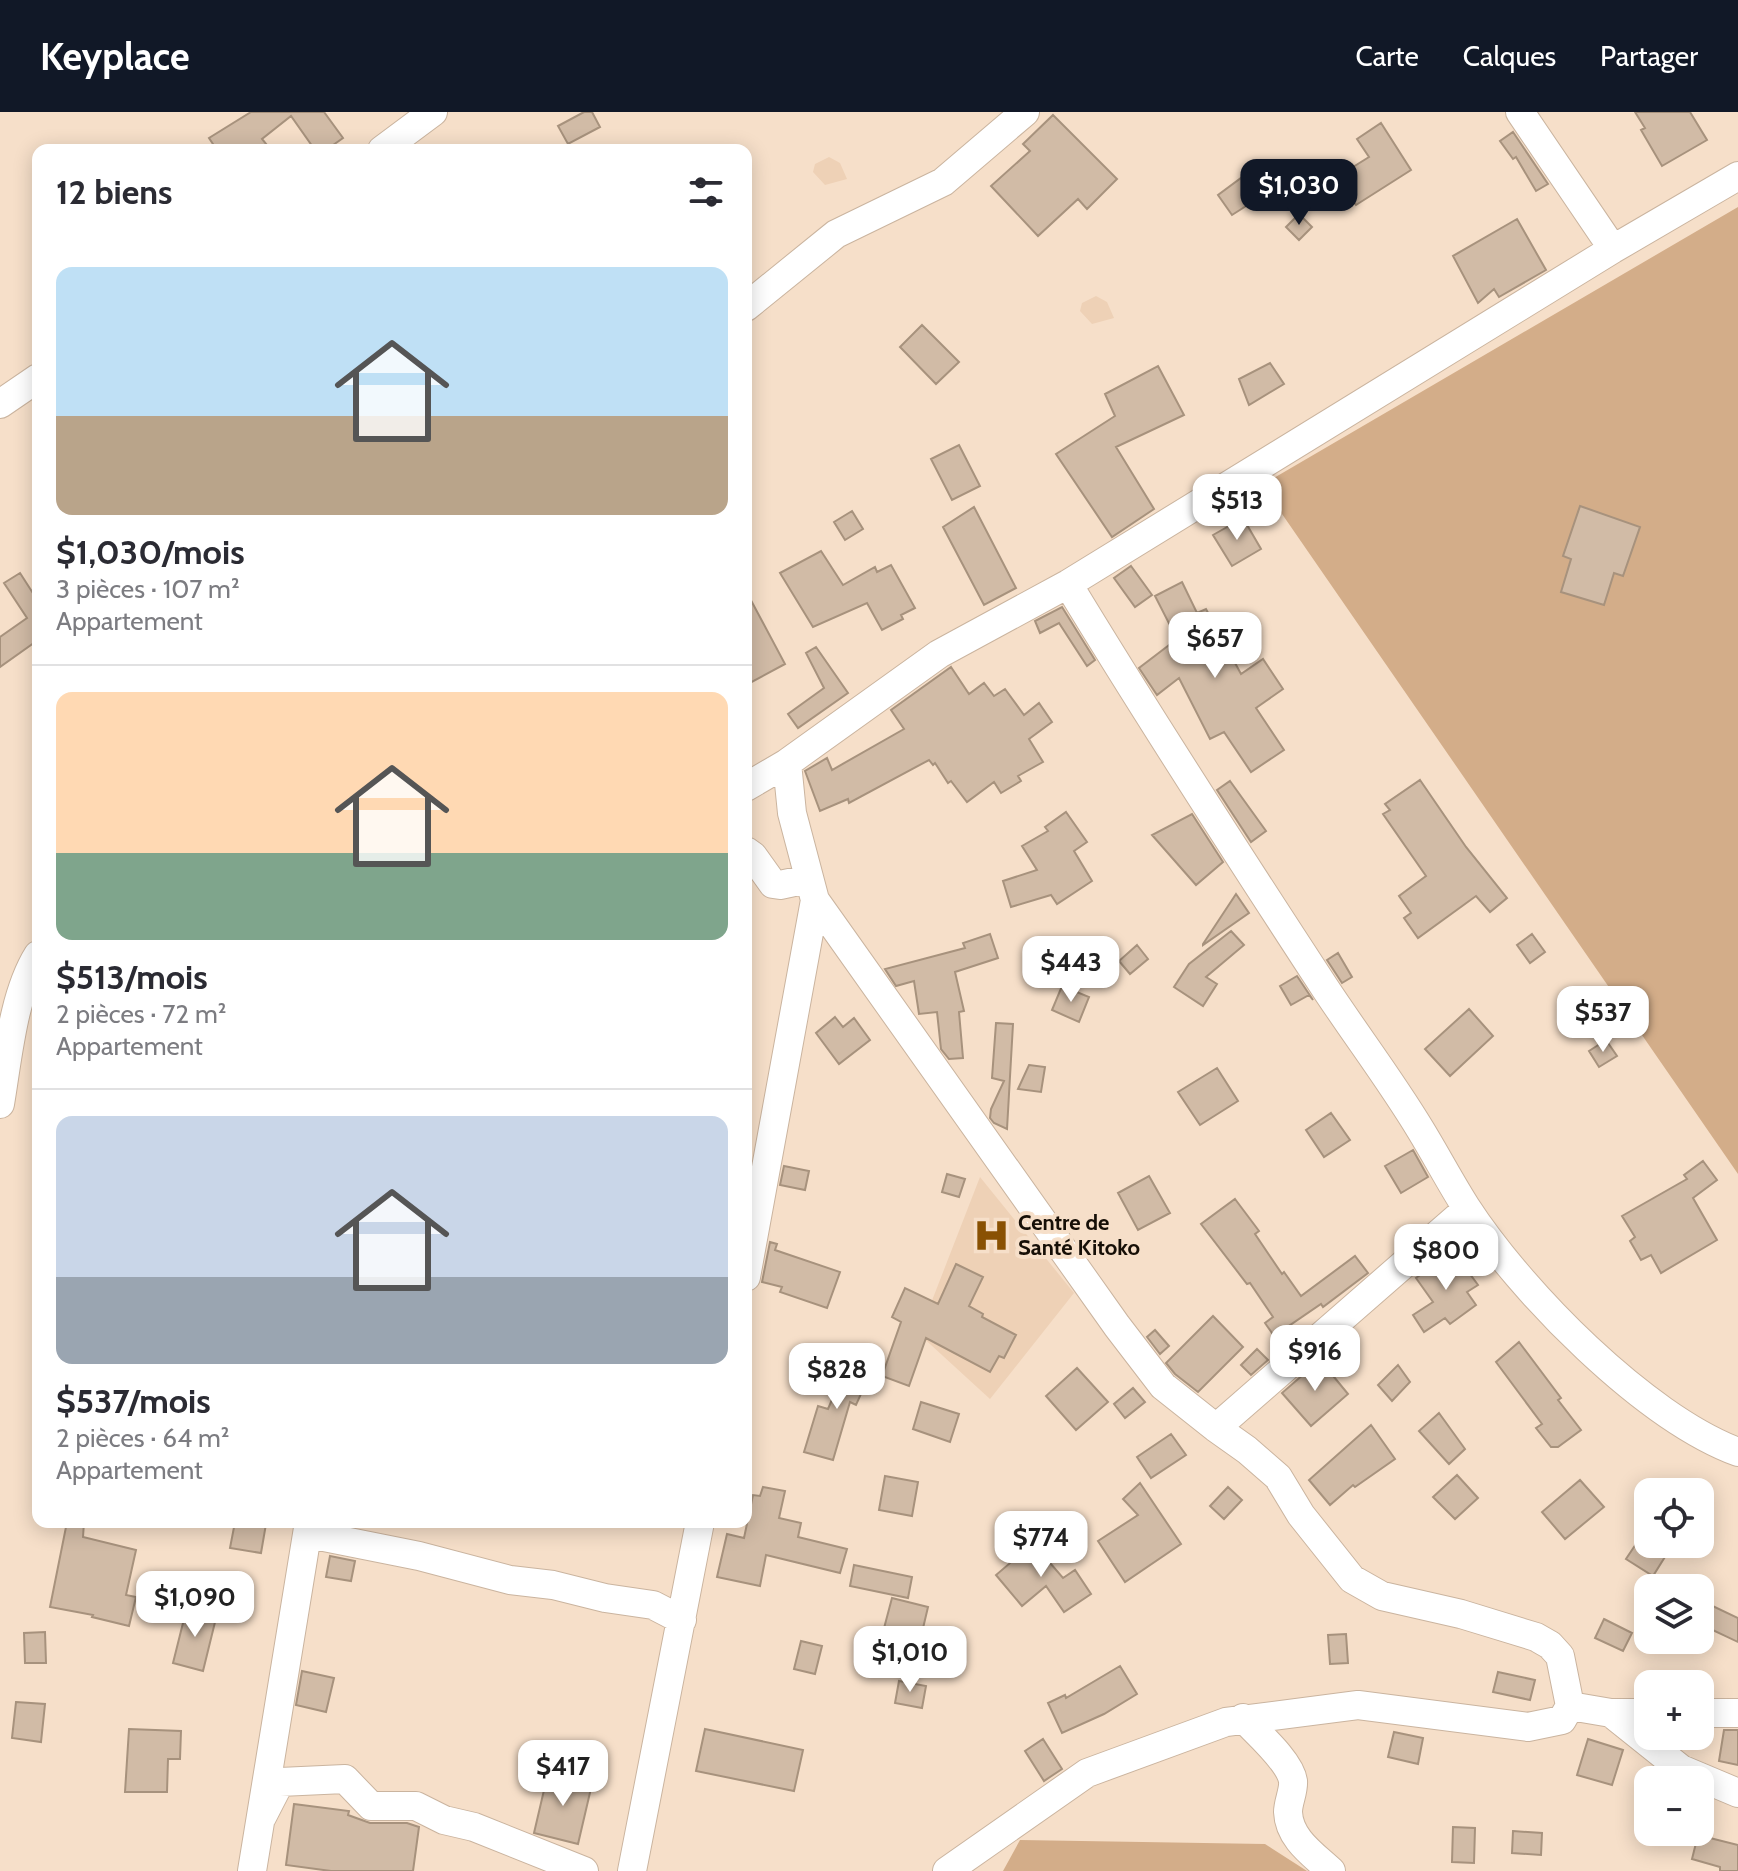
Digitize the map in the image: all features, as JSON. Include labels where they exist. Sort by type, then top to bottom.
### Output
[{"type":"street","points":[[390,144],[433,112]]},
{"type":"street","points":[[752,302],[836,234],[943,182],[1025,112]]},
{"type":"street","points":[[1520,112],[1613,249]]},
{"type":"street","points":[[752,783],[787,763],[939,654],[1068,584],[1613,249],[1738,176]]},
{"type":"street","points":[[0,404],[32,382]]},
{"type":"street","points":[[1068,584],[1232,846],[1419,1127],[1467,1209],[1526,1284],[1570,1331],[1630,1385],[1693,1430],[1738,1452]]},
{"type":"street","points":[[787,763],[792,813],[812,889],[1117,1326],[1163,1386],[1278,1477],[1301,1515],[1352,1579],[1382,1596],[1461,1614],[1536,1637],[1550,1645],[1560,1656],[1570,1706],[1562,1720],[1528,1727],[1358,1705],[1226,1722],[1087,1773],[947,1871]]},
{"type":"street","points":[[752,855],[773,884],[812,889]]},
{"type":"street","points":[[753,1195],[812,889]]},
{"type":"street","points":[[0,1104],[16,1015],[32,966]]},
{"type":"street","points":[[1216,1428],[1467,1209]]},
{"type":"street","points":[[252,1871],[309,1528],[510,1580],[553,1585],[605,1598],[653,1605],[682,1620]]},
{"type":"street","points":[[632,1871],[699,1528]]},
{"type":"street","points":[[1570,1706],[1611,1713],[1634,1713]]},
{"type":"street","points":[[1611,1713],[1681,1769],[1738,1793]]},
{"type":"street","points":[[1714,1713],[1738,1713]]},
{"type":"street","points":[[1243,1718],[1286,1766],[1293,1781],[1288,1812],[1290,1825],[1299,1842],[1331,1871]]},
{"type":"street","points":[[262,1817],[280,1782],[345,1779],[371,1806],[416,1806],[444,1820],[474,1827],[584,1871]]},
{"type":"shaded area","points":[[829,157],[840,163],[847,179],[825,185],[813,172],[815,164]]},
{"type":"shaded area","points":[[1738,207],[1738,1174],[1262,485]]},
{"type":"shaded area","points":[[1096,296],[1107,302],[1114,318],[1092,324],[1080,311],[1082,303]]},
{"type":"shaded area","name":"Centre de Santé Kitoko","points":[[980,1177],[1074,1293],[990,1399],[919,1334]]},
{"type":"shaded area","points":[[1020,1840],[1265,1844],[1307,1871],[1003,1871]]},
{"type":"building","points":[[251,112],[324,112],[343,138],[334,144],[311,144],[291,116],[262,139],[266,144],[213,144],[209,138]]},
{"type":"building","points":[[584,112],[592,112],[600,127],[568,144],[558,126]]},
{"type":"building","points":[[1635,112],[1690,112],[1707,140],[1662,166],[1641,130],[1645,128]]},
{"type":"building","points":[[1053,115],[1117,179],[1087,209],[1078,199],[1038,236],[991,186],[1030,151],[1023,144]]},
{"type":"building","points":[[1381,123],[1411,170],[1356,205],[1337,177],[1369,157],[1357,139]]},
{"type":"building","points":[[1513,132],[1548,184],[1536,191],[1516,157],[1513,159],[1500,141]]},
{"type":"building","points":[[1241,178],[1257,199],[1232,215],[1218,195]]},
{"type":"building","points":[[1299,214],[1312,227],[1299,240],[1286,227]]},
{"type":"building","points":[[1517,219],[1546,270],[1499,297],[1494,289],[1478,303],[1453,256]]},
{"type":"building","points":[[922,325],[959,362],[936,384],[900,347]]},
{"type":"building","points":[[1270,363],[1284,384],[1249,405],[1239,379]]},
{"type":"building","points":[[1158,366],[1184,415],[1116,447],[1154,509],[1112,537],[1056,454],[1115,416],[1105,394]]},
{"type":"building","points":[[959,445],[980,486],[952,500],[931,459]]},
{"type":"building","points":[[1580,506],[1640,527],[1623,576],[1614,573],[1604,605],[1561,592],[1571,559],[1563,556]]},
{"type":"building","points":[[974,507],[1016,588],[984,605],[943,527]]},
{"type":"building","points":[[852,511],[863,529],[845,540],[834,522]]},
{"type":"building","points":[[1243,518],[1261,549],[1232,566],[1213,535]]},
{"type":"building","points":[[821,551],[843,585],[875,567],[877,572],[891,565],[915,608],[901,615],[903,619],[882,630],[867,603],[813,627],[780,573]]},
{"type":"building","points":[[1131,566],[1152,595],[1135,607],[1114,578]]},
{"type":"building","points":[[20,573],[32,592],[32,644],[0,667],[0,637],[27,618],[4,583]]},
{"type":"building","points":[[1182,582],[1197,613],[1206,609],[1241,674],[1263,659],[1283,689],[1256,708],[1284,750],[1251,772],[1224,732],[1210,739],[1179,678],[1157,695],[1139,668],[1177,639],[1155,596]]},
{"type":"building","points":[[752,602],[785,664],[752,682]]},
{"type":"building","points":[[1062,607],[1095,660],[1087,666],[1059,623],[1040,633],[1035,621]]},
{"type":"building","points":[[816,647],[848,693],[798,728],[788,714],[824,688],[806,653]]},
{"type":"building","points":[[951,667],[969,694],[984,683],[994,696],[1005,689],[1024,715],[1039,703],[1052,722],[1029,739],[1043,762],[1018,776],[1021,781],[1001,793],[994,782],[967,802],[951,781],[948,783],[935,763],[933,765],[929,760],[849,803],[848,799],[820,811],[805,771],[827,758],[832,770],[904,729],[891,710]]},
{"type":"building","points":[[1420,780],[1466,847],[1507,898],[1490,912],[1476,896],[1418,938],[1404,918],[1411,913],[1399,896],[1426,876],[1383,814],[1390,810],[1385,804]]},
{"type":"building","points":[[1230,781],[1266,831],[1251,842],[1217,790]]},
{"type":"building","points":[[1066,812],[1087,842],[1074,851],[1092,881],[1057,904],[1051,895],[1011,907],[1003,881],[1037,870],[1022,846],[1048,831],[1045,827]]},
{"type":"building","points":[[1192,814],[1223,862],[1196,885],[1152,835]]},
{"type":"building","points":[[1236,894],[1249,913],[1203,945],[1203,944]]},
{"type":"building","points":[[1231,931],[1244,945],[1206,977],[1217,984],[1203,1006],[1174,987],[1189,964]]},
{"type":"building","points":[[990,934],[998,958],[955,972],[964,1011],[959,1012],[963,1058],[949,1059],[941,1049],[937,1012],[919,1014],[914,981],[896,986],[885,969],[965,948],[963,943]]},
{"type":"building","points":[[1532,934],[1545,952],[1530,963],[1517,945]]},
{"type":"building","points":[[1137,945],[1148,959],[1130,974],[1119,961]]},
{"type":"building","points":[[1338,953],[1352,977],[1342,983],[1327,960]]},
{"type":"building","points":[[1297,976],[1313,1000],[1309,995],[1291,1005],[1280,986]]},
{"type":"building","points":[[1062,986],[1089,997],[1079,1022],[1052,1010]]},
{"type":"building","points":[[1469,1009],[1493,1036],[1450,1076],[1425,1049]]},
{"type":"building","points":[[835,1017],[843,1027],[854,1018],[870,1040],[839,1064],[816,1033]]},
{"type":"building","points":[[996,1023],[1013,1024],[1007,1129],[990,1118],[1004,1081],[992,1078]]},
{"type":"building","points":[[1606,1040],[1617,1056],[1599,1067],[1589,1051]]},
{"type":"building","points":[[1029,1065],[1045,1067],[1041,1092],[1018,1089]]},
{"type":"building","points":[[1217,1068],[1238,1101],[1200,1125],[1178,1092]]},
{"type":"building","points":[[1331,1113],[1350,1140],[1324,1157],[1306,1130]]},
{"type":"building","points":[[1413,1150],[1428,1177],[1401,1193],[1385,1166]]},
{"type":"building","points":[[1703,1161],[1717,1180],[1693,1198],[1717,1240],[1661,1273],[1651,1255],[1641,1260],[1630,1241],[1635,1237],[1622,1216],[1687,1179],[1684,1175]]},
{"type":"building","points":[[784,1166],[809,1171],[805,1190],[780,1185]]},
{"type":"building","points":[[947,1174],[965,1179],[959,1197],[942,1192]]},
{"type":"building","points":[[1149,1176],[1170,1213],[1138,1230],[1118,1193]]},
{"type":"building","points":[[1235,1199],[1259,1231],[1255,1234],[1282,1274],[1284,1272],[1301,1296],[1355,1256],[1368,1273],[1323,1307],[1321,1304],[1274,1336],[1265,1323],[1273,1317],[1250,1283],[1247,1284],[1201,1224]]},
{"type":"building","points":[[1464,1234],[1476,1251],[1467,1258],[1455,1242]]},
{"type":"building","points":[[770,1242],[777,1244],[775,1250],[840,1272],[827,1308],[780,1292],[782,1287],[762,1282]]},
{"type":"building","points":[[1453,1251],[1478,1285],[1467,1292],[1476,1305],[1450,1324],[1445,1318],[1424,1332],[1413,1315],[1433,1302],[1416,1278]]},
{"type":"building","points":[[956,1264],[983,1277],[969,1306],[983,1314],[982,1317],[1016,1335],[1004,1358],[999,1356],[990,1372],[926,1338],[909,1386],[882,1376],[901,1322],[892,1317],[905,1288],[938,1304]]},
{"type":"building","points":[[1213,1316],[1243,1347],[1198,1392],[1166,1363]]},
{"type":"building","points":[[1155,1330],[1169,1346],[1160,1354],[1147,1337]]},
{"type":"building","points":[[1519,1342],[1581,1430],[1558,1447],[1551,1447],[1536,1428],[1542,1424],[1496,1362]]},
{"type":"building","points":[[1257,1349],[1268,1360],[1251,1375],[1241,1365]]},
{"type":"building","points":[[852,1353],[863,1357],[860,1369],[870,1374],[856,1405],[850,1402],[833,1460],[804,1452],[818,1406],[828,1409]]},
{"type":"building","points":[[1320,1360],[1348,1394],[1311,1426],[1282,1393]]},
{"type":"building","points":[[1398,1365],[1410,1382],[1392,1401],[1378,1385]]},
{"type":"building","points":[[1077,1368],[1108,1402],[1076,1430],[1046,1396]]},
{"type":"building","points":[[1133,1388],[1145,1402],[1125,1418],[1114,1404]]},
{"type":"building","points":[[921,1402],[959,1414],[950,1442],[913,1429]]},
{"type":"building","points":[[1439,1413],[1465,1449],[1449,1464],[1419,1431]]},
{"type":"building","points":[[1371,1425],[1395,1459],[1355,1487],[1353,1485],[1330,1505],[1309,1480]]},
{"type":"building","points":[[1171,1434],[1186,1455],[1151,1478],[1137,1457]]},
{"type":"building","points":[[1457,1475],[1478,1498],[1455,1519],[1433,1497]]},
{"type":"building","points":[[885,1476],[918,1482],[912,1516],[879,1510]]},
{"type":"building","points":[[1580,1480],[1604,1507],[1565,1539],[1542,1512]]},
{"type":"building","points":[[1140,1483],[1181,1544],[1125,1582],[1098,1541],[1138,1515],[1123,1499]]},
{"type":"building","points":[[763,1487],[785,1491],[779,1518],[801,1523],[798,1537],[847,1549],[840,1573],[766,1555],[760,1586],[717,1577],[727,1534],[744,1538],[746,1528],[752,1528],[753,1495],[760,1496]]},
{"type":"building","points":[[1228,1487],[1242,1500],[1224,1519],[1210,1506]]},
{"type":"building","points":[[66,1528],[84,1528],[83,1537],[136,1550],[126,1595],[136,1597],[129,1626],[50,1607]]},
{"type":"building","points":[[234,1528],[265,1528],[261,1553],[230,1548]]},
{"type":"building","points":[[1031,1541],[1063,1578],[1075,1570],[1091,1594],[1064,1612],[1046,1586],[1022,1606],[996,1575]]},
{"type":"building","points":[[1634,1547],[1634,1558],[1664,1558],[1654,1574],[1626,1559]]},
{"type":"building","points":[[330,1556],[355,1561],[351,1581],[326,1577]]},
{"type":"building","points":[[854,1565],[912,1577],[908,1598],[850,1586]]},
{"type":"building","points":[[892,1598],[928,1607],[920,1641],[883,1632]]},
{"type":"building","points":[[187,1607],[217,1614],[203,1671],[173,1663]]},
{"type":"building","points":[[1714,1607],[1738,1618],[1738,1642],[1714,1631]]},
{"type":"building","points":[[1604,1619],[1632,1633],[1623,1651],[1595,1638]]},
{"type":"building","points":[[45,1632],[46,1663],[25,1663],[24,1633]]},
{"type":"building","points":[[1346,1634],[1348,1663],[1330,1664],[1328,1635]]},
{"type":"building","points":[[801,1641],[822,1646],[815,1674],[794,1669]]},
{"type":"building","points":[[1120,1666],[1137,1694],[1104,1714],[1062,1733],[1048,1703],[1065,1695],[1066,1698]]},
{"type":"building","points":[[302,1671],[334,1678],[326,1712],[296,1705]]},
{"type":"building","points":[[1498,1672],[1535,1680],[1530,1700],[1493,1692]]},
{"type":"building","points":[[899,1681],[926,1686],[922,1708],[895,1703]]},
{"type":"building","points":[[16,1702],[45,1704],[41,1742],[12,1738]]},
{"type":"building","points":[[129,1729],[181,1731],[180,1759],[168,1759],[167,1792],[125,1792]]},
{"type":"building","points":[[705,1729],[803,1750],[794,1791],[696,1771]]},
{"type":"building","points":[[1724,1730],[1738,1730],[1738,1765],[1719,1761]]},
{"type":"building","points":[[1394,1732],[1423,1738],[1418,1764],[1388,1757]]},
{"type":"building","points":[[1043,1739],[1062,1769],[1044,1781],[1025,1751]]},
{"type":"building","points":[[1588,1739],[1623,1750],[1612,1785],[1577,1775]]},
{"type":"building","points":[[548,1773],[592,1784],[578,1844],[534,1833]]},
{"type":"building","points":[[294,1804],[349,1811],[348,1815],[370,1823],[407,1823],[419,1827],[413,1871],[331,1871],[286,1865]]},
{"type":"building","points":[[1453,1827],[1475,1828],[1474,1863],[1452,1862]]},
{"type":"building","points":[[1513,1831],[1542,1833],[1541,1855],[1512,1853]]},
{"type":"building","points":[[1714,1839],[1738,1845],[1738,1871],[1720,1871],[1720,1867],[1692,1859],[1695,1846],[1714,1846]]},
{"type":"place","name":"Centre de Santé Kitoko","points":[[992,1235]]}]
